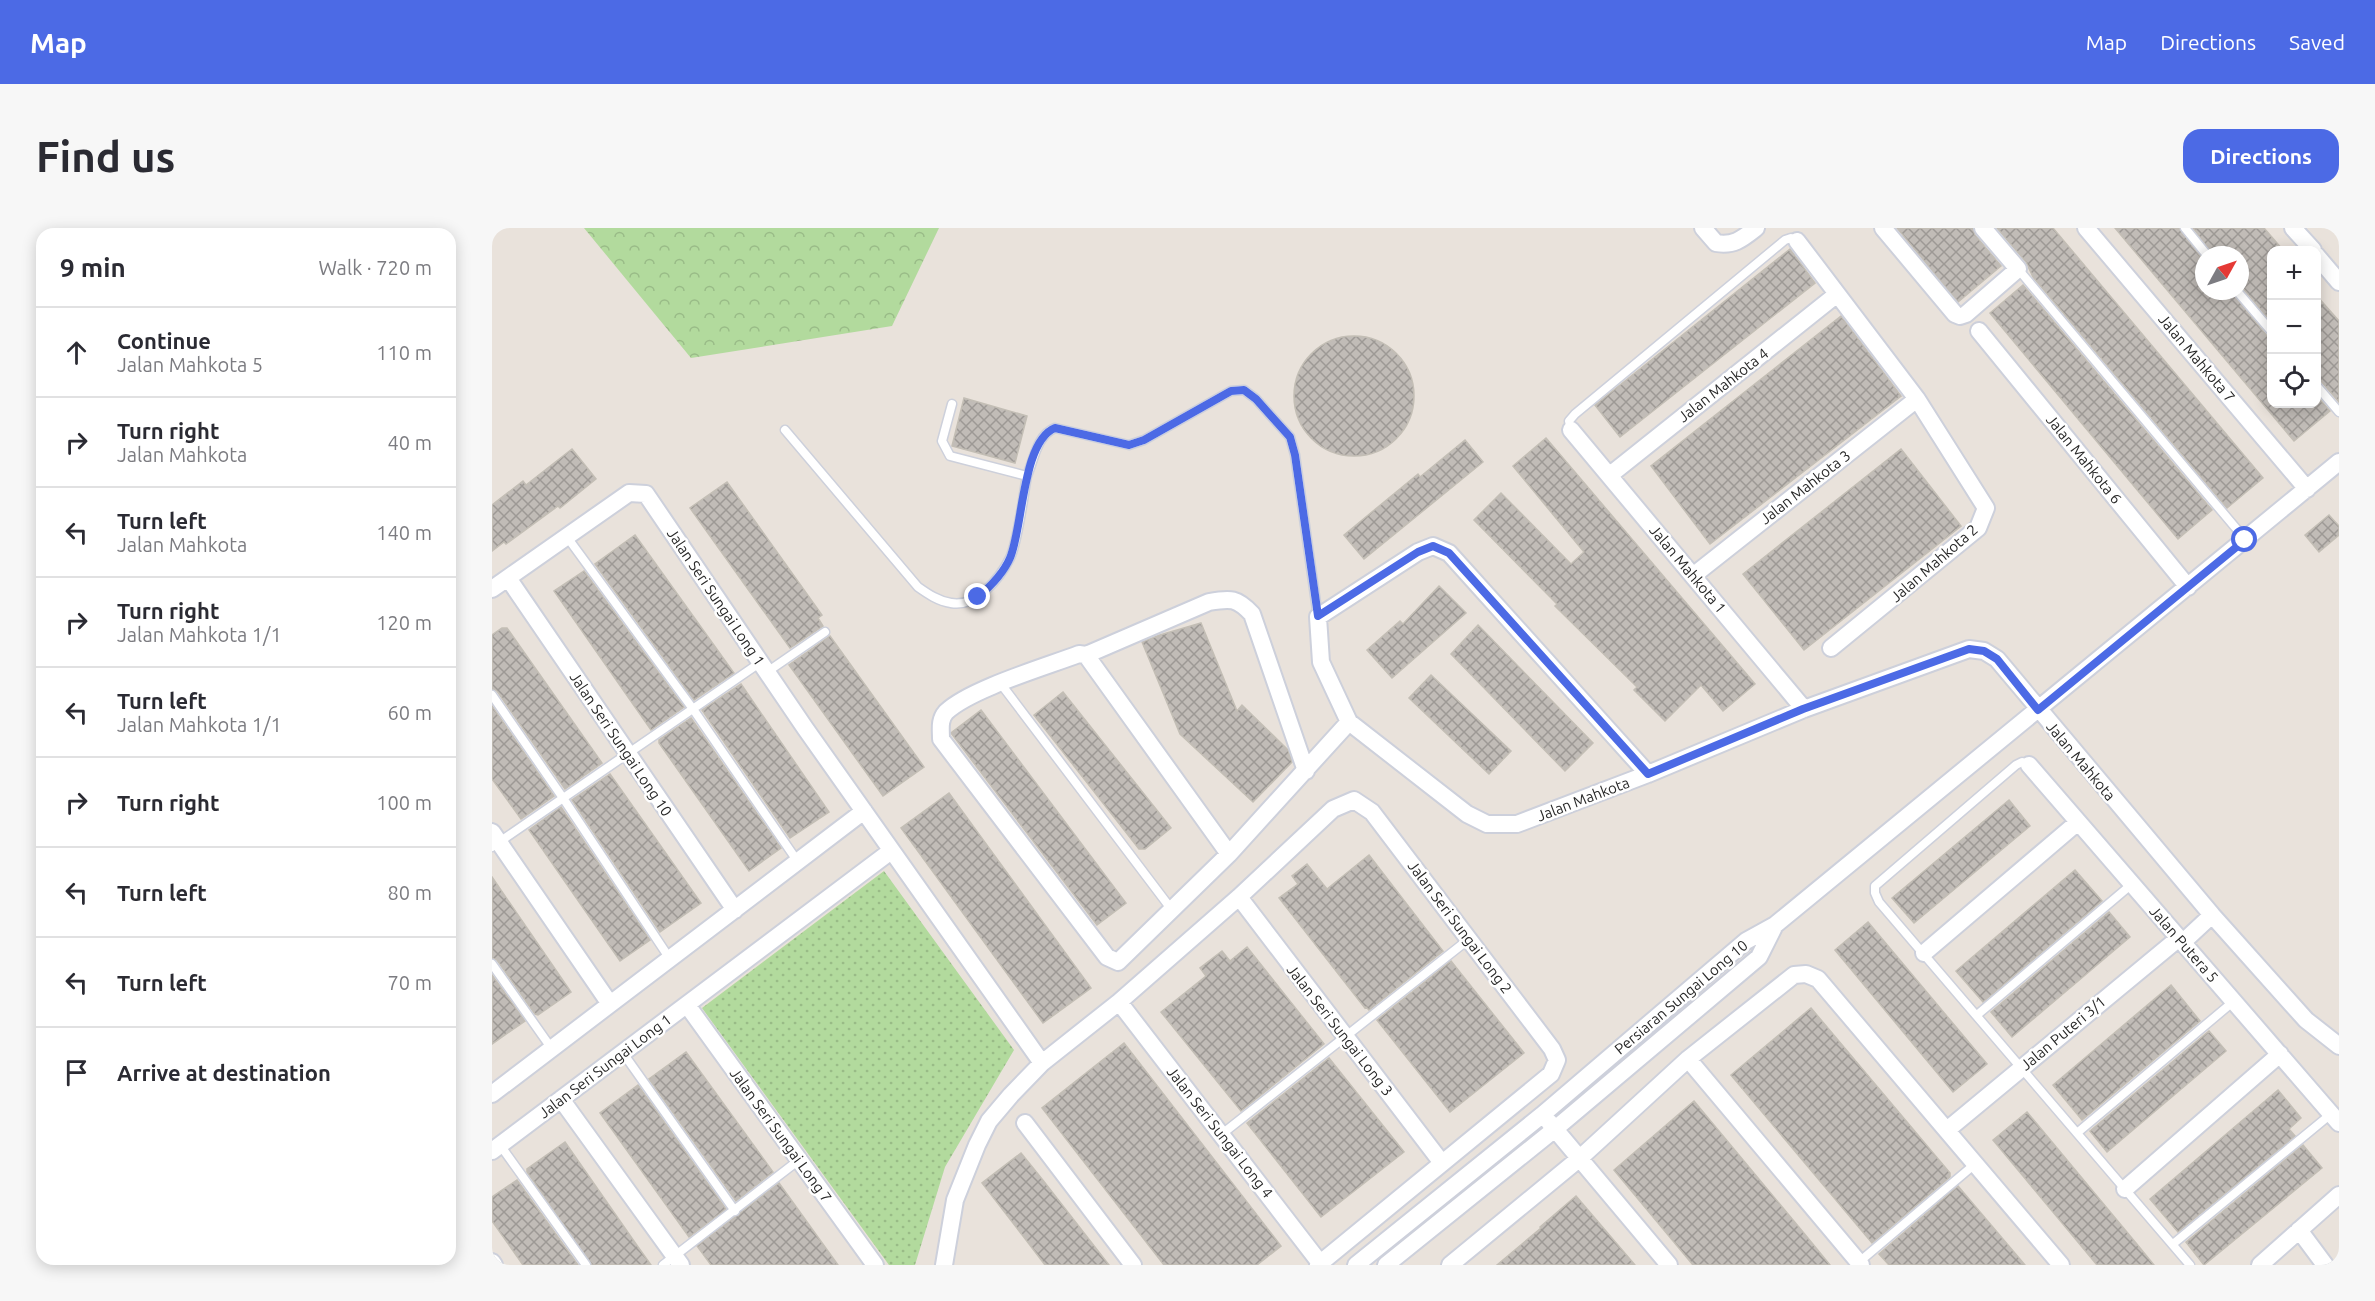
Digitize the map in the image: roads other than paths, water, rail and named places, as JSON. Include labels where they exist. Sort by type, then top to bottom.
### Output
[{"type":"street","points":[[1703,228],[1716,243],[1728,245],[1740,241],[1756,228]]},
{"type":"street","points":[[1883,228],[1955,314],[1960,316],[1966,314],[2018,268],[1983,228]]},
{"type":"street","name":"Jalan Mahkota 7","points":[[2086,228],[2307,489]]},
{"type":"street","points":[[2294,228],[2310,246]]},
{"type":"street","points":[[1797,241],[1917,399]]},
{"type":"street","points":[[2321,261],[2339,282]]},
{"type":"street","name":"Jalan Mahkota 4","points":[[1610,475],[1836,295]]},
{"type":"street","name":"Jalan Mahkota 6","points":[[1979,331],[2188,587]]},
{"type":"street","name":"Jalan Mahkota 3","points":[[1694,575],[1917,399]]},
{"type":"street","name":"Jalan Mahkota 2","points":[[1832,648],[1978,528],[1986,508],[1917,399]]},
{"type":"street","name":"Jalan Mahkota 1","points":[[1571,430],[1694,575],[1803,709]]},
{"type":"street","points":[[1774,925],[2339,462]]},
{"type":"street","name":"Jalan Seri Sungai Long 1","points":[[492,589],[629,493],[646,494],[891,850],[1042,1063]]},
{"type":"street","points":[[1318,616],[1418,552],[1433,546],[1449,553],[1648,774]]},
{"type":"street","name":"Jalan Seri Sungai Long 10","points":[[508,578],[735,910]]},
{"type":"street","points":[[1306,771],[1252,614],[1241,602],[1227,598],[1209,602],[1086,655],[1079,654],[966,698],[945,714],[940,725],[941,739],[1107,957],[1118,962],[1229,854],[1306,771],[1349,722]]},
{"type":"street","name":"Jalan Mahkota","points":[[1318,616],[1321,662],[1349,722],[1467,814],[1487,824],[1516,824],[1648,774],[1803,709],[1969,649],[1984,651],[1997,659],[2209,911],[2306,1020],[2339,1046]]},
{"type":"street","points":[[1086,655],[1229,854]]},
{"type":"street","name":"Jalan Putera 5","points":[[2029,765],[2335,1118]]},
{"type":"street","name":"Jalan Seri Sungai Long 2","points":[[1239,897],[1333,809],[1354,801],[1372,812],[1552,1049],[1557,1060],[1551,1074],[1442,1162]]},
{"type":"street","points":[[492,1094],[864,811]]},
{"type":"street","points":[[1924,953],[2079,822]]},
{"type":"street","points":[[494,840],[610,1004]]},
{"type":"street","name":"Jalan Seri Sungai Long 1","points":[[496,1148],[891,850]]},
{"type":"street","points":[[944,1265],[955,1200],[989,1121],[1042,1063],[1119,1002],[1239,897]]},
{"type":"street","name":"Jalan Seri Sungai Long 3","points":[[1239,897],[1442,1162]]},
{"type":"street","name":"Jalan Puteri 3/1","points":[[1947,1130],[2209,911]]},
{"type":"street","name":"Persiaran Sungai Long 10","points":[[1356,1265],[1542,1115],[1746,941],[1774,925]]},
{"type":"street","name":"Persiaran Sungai Long 10","points":[[1386,1265],[1555,1129],[1759,957],[1774,925]]},
{"type":"street","points":[[1450,1265],[1469,1259],[1688,1059],[1794,975],[1806,974],[1818,979],[2061,1265]]},
{"type":"street","name":"Jalan Seri Sungai Long 4","points":[[1119,1002],[1319,1264]]},
{"type":"street","name":"Jalan Seri Sungai Long 7","points":[[687,1005],[874,1265]]},
{"type":"street","points":[[2125,1189],[2280,1054]]},
{"type":"street","points":[[1688,1059],[1855,1262]]},
{"type":"street","points":[[561,1099],[673,1262]]},
{"type":"street","points":[[1542,1115],[1669,1265]]},
{"type":"street","points":[[1025,1123],[1133,1265]]},
{"type":"street","points":[[1319,1264],[1442,1162]]},
{"type":"street","points":[[2260,1265],[2339,1195]]},
{"type":"street","points":[[2299,1230],[2325,1265]]},
{"type":"lane","points":[[2185,228],[2200,246]]},
{"type":"lane","points":[[1571,430],[1569,421],[1575,414],[1785,240],[1791,238],[1797,241]]},
{"type":"lane","points":[[2018,268],[2245,540]]},
{"type":"lane","points":[[2245,300],[2267,327]]},
{"type":"lane","points":[[785,430],[918,587],[934,598],[953,604],[978,597],[995,582],[1011,556],[1027,476],[1047,431],[1055,428],[1129,445],[1144,440],[1231,391],[1244,390],[1256,399],[1290,437],[1295,455],[1318,616]]},
{"type":"lane","points":[[2321,391],[2339,412]]},
{"type":"lane","points":[[952,404],[942,441],[950,456],[1027,476]]},
{"type":"lane","points":[[567,537],[693,709],[798,862]]},
{"type":"lane","points":[[494,840],[563,798],[693,709],[825,632]]},
{"type":"lane","points":[[1001,684],[1172,910]]},
{"type":"lane","points":[[492,695],[670,959]]},
{"type":"lane","points":[[2029,765],[2022,762],[2016,765],[1875,886],[1875,893],[1879,902],[2190,1265]]},
{"type":"lane","points":[[1977,1015],[2132,884]]},
{"type":"lane","points":[[1222,1134],[1469,939]]},
{"type":"lane","points":[[492,964],[552,1049]]},
{"type":"lane","points":[[2077,1133],[2234,1001]]},
{"type":"lane","points":[[623,1053],[735,1211]]},
{"type":"lane","points":[[2173,1245],[2335,1118]]},
{"type":"lane","points":[[496,1148],[586,1265]]},
{"type":"lane","points":[[673,1262],[799,1161]]},
{"type":"lane","points":[[1855,1262],[1975,1164]]}]
